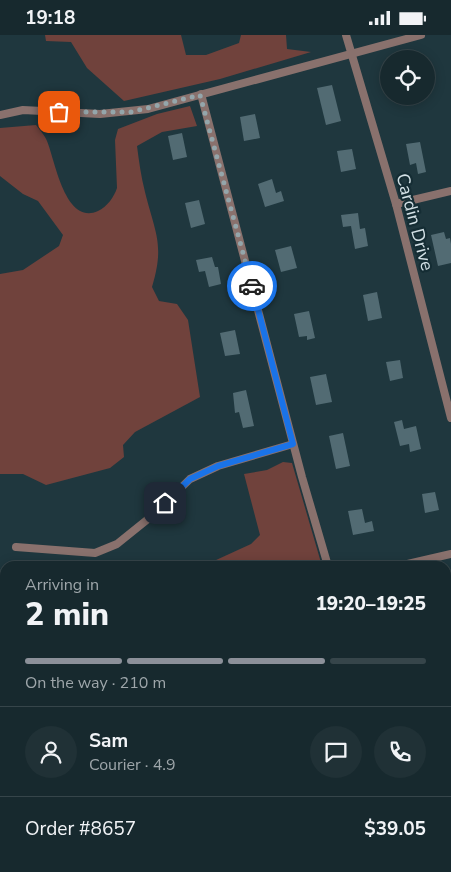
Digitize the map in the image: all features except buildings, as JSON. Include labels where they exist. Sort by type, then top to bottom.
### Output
[{"type":"street","name":"Cardin Drive","points":[[346,35],[396,204],[451,418]]},
{"type":"street","points":[[0,115],[23,110],[82,113],[131,112],[421,35]]},
{"type":"street","points":[[200,95],[293,444],[327,561]]},
{"type":"street","points":[[396,204],[451,191]]},
{"type":"street","points":[[16,547],[95,553],[117,544],[153,515],[190,479],[218,466],[293,444]]},
{"type":"street","points":[[421,561],[451,554]]},
{"type":"shaded area","points":[[45,35],[181,35],[186,55],[206,55],[239,43],[241,35],[286,35],[287,49],[311,52],[220,79],[124,101],[87,68],[71,42],[46,41]]},
{"type":"shaded area","points":[[190,106],[197,126],[162,132],[137,146],[142,181],[157,239],[158,260],[152,287],[159,301],[177,304],[188,320],[200,397],[135,432],[123,445],[124,457],[110,468],[46,485],[23,474],[0,474],[0,274],[23,270],[59,246],[63,235],[38,201],[23,194],[0,176],[0,128],[36,125],[47,141],[63,189],[69,200],[77,209],[87,213],[98,211],[104,207],[112,198],[117,188],[115,140],[118,129],[157,114]]},
{"type":"shaded area","points":[[283,462],[292,463],[321,561],[214,561],[251,544],[260,535],[244,474],[267,470]]},
{"type":"way so far","points":[[59,112],[100,114],[131,112],[200,95],[252,286]]},
{"type":"route","points":[[165,503],[190,479],[218,466],[293,444],[252,286]]}]
